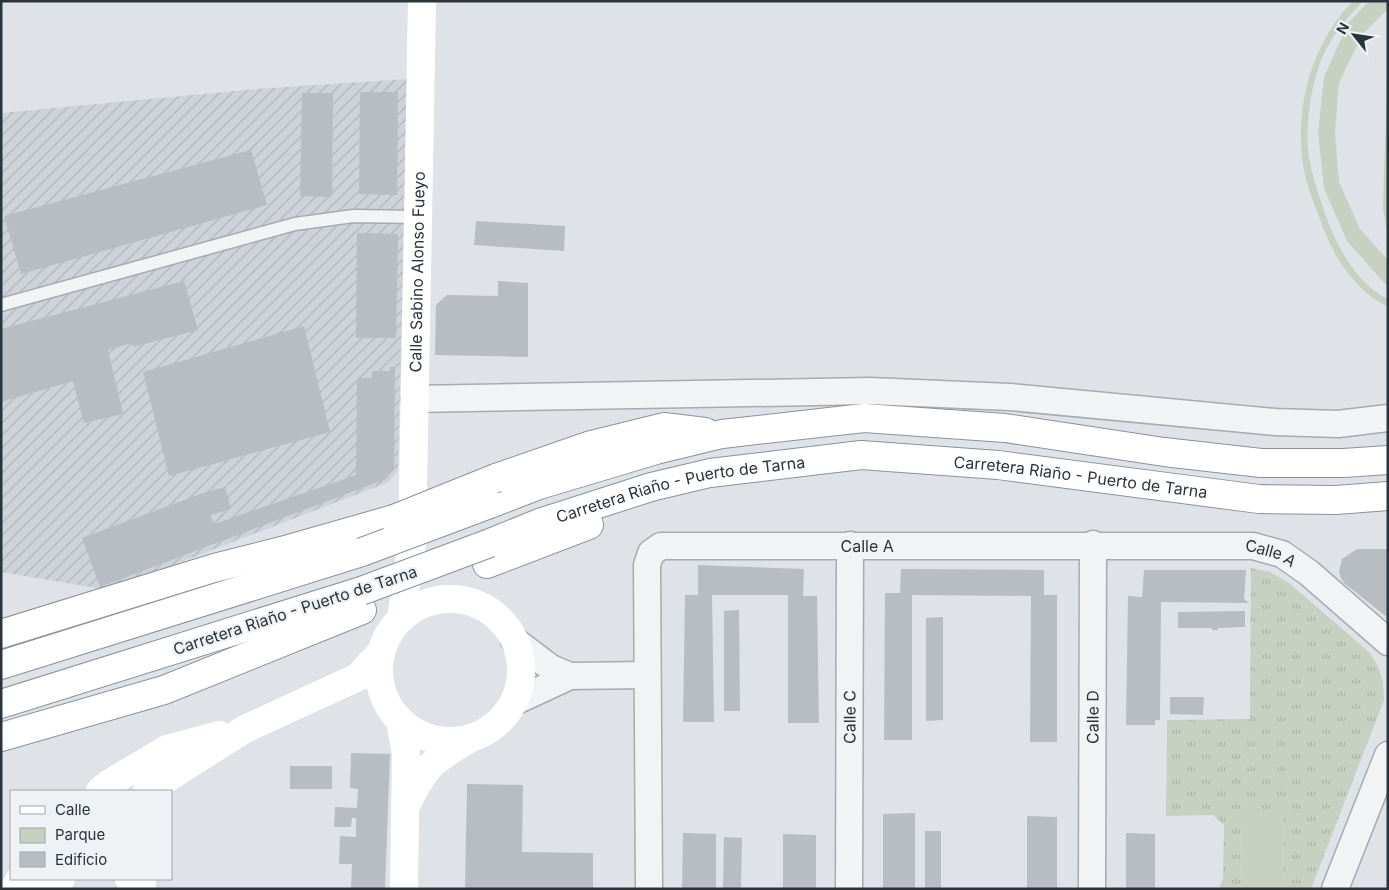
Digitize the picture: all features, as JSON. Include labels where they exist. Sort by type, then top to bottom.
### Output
[{"type":"main road","name":"Calle Sabino Alonso Fueyo","points":[[401,619],[412,543],[422,1]]},
{"type":"main road","points":[[1,665],[364,540],[493,491],[539,485],[656,450],[722,434],[864,418],[1005,428],[1164,452],[1261,463],[1344,463],[1388,460]]},
{"type":"main road","name":"Carretera Riaño - Puerto de Tarna","points":[[1,704],[362,601],[489,554],[542,522],[651,487],[710,473],[861,454],[998,465],[1259,500],[1336,500],[1388,496]]},
{"type":"main road","points":[[1,634],[214,568],[364,540]]},
{"type":"main road","points":[[412,543],[432,576],[457,599]]},
{"type":"main road","points":[[404,889],[406,754],[397,718],[383,695],[379,673],[381,652],[388,634],[401,619],[417,607],[436,600],[457,599],[480,606],[500,620],[514,640],[520,660],[520,674],[514,702],[503,718],[488,730],[438,758],[419,778],[406,806]]},
{"type":"main road","points":[[1,737],[164,690],[362,601]]},
{"type":"main road","points":[[151,789],[245,729],[358,677],[381,652]]},
{"type":"main road","points":[[326,692],[365,697],[415,732],[433,740],[452,741],[471,738]]},
{"type":"main road","points":[[101,790],[167,749],[245,729]]},
{"type":"main road","points":[[28,889],[40,880]]},
{"type":"main road","points":[[42,889],[59,880]]},
{"type":"street","points":[[415,399],[870,391],[1010,398],[1275,422],[1338,424],[1388,418]]},
{"type":"street","name":"Calle A","points":[[649,889],[647,565],[651,553],[661,546],[1093,544],[1253,546],[1282,554],[1309,573],[1388,642]]},
{"type":"street","name":"Calle D","points":[[1092,889],[1093,544]]},
{"type":"street","name":"Calle C","points":[[849,889],[850,545]]},
{"type":"street","points":[[514,640],[551,668],[570,676],[647,675]]},
{"type":"street","points":[[514,702],[570,676]]},
{"type":"street","points":[[1335,889],[1388,755]]},
{"type":"lane","points":[[1,306],[295,224],[352,216],[418,217]]},
{"type":"shaded area","points":[[408,79],[398,470],[389,482],[108,590],[1,572],[1,113],[256,89]]},
{"type":"green space","points":[[1353,1],[1363,1],[1335,34],[1328,46],[1322,57],[1314,85],[1309,116],[1309,157],[1327,219],[1343,254],[1367,285],[1388,299],[1388,307],[1376,300],[1355,282],[1332,247],[1312,198],[1302,156],[1302,114],[1311,72],[1328,34]]},
{"type":"green space","points":[[1369,1],[1388,1],[1388,9],[1362,35],[1339,83],[1335,133],[1339,182],[1360,229],[1388,260],[1388,287],[1347,241],[1324,188],[1318,133],[1324,77],[1349,22]]},
{"type":"green space","points":[[1388,43],[1388,236],[1383,209]]},
{"type":"green space","points":[[1251,568],[1270,572],[1289,583],[1369,652],[1379,669],[1382,681],[1384,700],[1311,889],[1283,889],[1284,815],[1242,815],[1241,889],[1219,889],[1223,878],[1224,825],[1213,815],[1166,816],[1167,720],[1250,719]]},
{"type":"green space","points":[[1242,814],[1284,815],[1283,889],[1241,889]]},
{"type":"building","points":[[360,92],[398,92],[397,195],[359,194]]},
{"type":"building","points":[[302,93],[333,93],[332,197],[300,196]]},
{"type":"building","points":[[251,150],[267,205],[21,274],[4,216]]},
{"type":"building","points":[[476,221],[565,226],[564,251],[474,245]]},
{"type":"building","points":[[357,233],[398,234],[396,338],[356,338]]},
{"type":"building","points":[[184,281],[198,330],[133,347],[132,343],[108,350],[123,414],[84,423],[73,381],[1,402],[1,329]]},
{"type":"building","points":[[498,281],[528,283],[528,357],[435,355],[436,305],[447,295],[498,296]]},
{"type":"building","points":[[304,326],[330,432],[169,476],[143,372]]},
{"type":"building","points":[[390,367],[395,367],[394,468],[386,479],[100,587],[82,538],[203,493],[225,487],[231,509],[210,515],[214,524],[356,475],[357,378],[372,378],[372,371],[390,371]]},
{"type":"building","points":[[1357,549],[1388,549],[1388,618],[1344,583],[1341,578],[1339,572],[1342,559]]},
{"type":"building","points":[[698,565],[804,569],[803,596],[817,596],[819,723],[788,723],[788,595],[712,595],[714,722],[683,722],[685,595],[698,595]]},
{"type":"building","points":[[901,569],[1044,570],[1044,595],[1057,595],[1057,742],[1030,742],[1031,596],[912,595],[912,740],[884,740],[885,593],[900,593]]},
{"type":"building","points":[[1144,570],[1246,570],[1244,599],[1249,603],[1161,602],[1160,720],[1155,720],[1155,725],[1126,725],[1128,596],[1142,597]]},
{"type":"building","points":[[739,610],[740,711],[724,711],[724,611]]},
{"type":"building","points":[[1245,611],[1245,627],[1218,628],[1218,630],[1212,630],[1212,628],[1178,628],[1178,612]]},
{"type":"building","points":[[943,617],[943,720],[926,721],[926,618]]},
{"type":"building","points":[[1170,697],[1204,697],[1203,715],[1170,714]]},
{"type":"building","points":[[351,753],[390,754],[385,889],[351,889],[352,864],[339,864],[340,836],[356,837],[356,818],[352,818],[351,827],[334,827],[335,807],[357,808],[358,789],[350,788]]},
{"type":"building","points":[[290,766],[332,766],[332,789],[290,789]]},
{"type":"building","points":[[467,784],[523,785],[522,852],[593,853],[593,889],[465,889]]},
{"type":"building","points":[[915,813],[915,889],[883,889],[883,814]]},
{"type":"building","points":[[1027,816],[1057,817],[1057,889],[1027,889]]},
{"type":"building","points":[[925,831],[941,831],[941,889],[925,889]]},
{"type":"building","points":[[683,833],[716,834],[716,889],[682,889]]},
{"type":"building","points":[[1126,833],[1155,834],[1155,889],[1126,889]]},
{"type":"building","points":[[783,834],[816,835],[816,889],[783,889]]},
{"type":"building","points":[[724,837],[742,838],[741,889],[723,889]]}]
